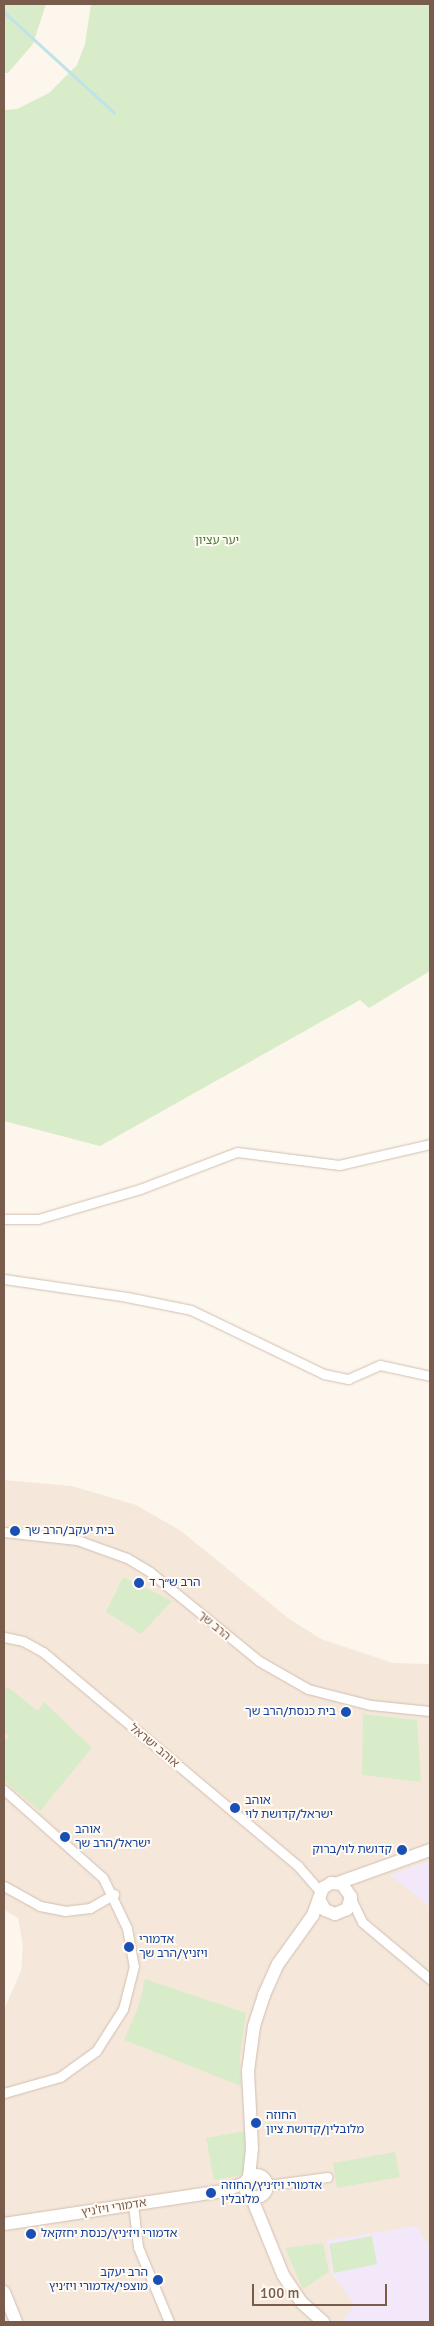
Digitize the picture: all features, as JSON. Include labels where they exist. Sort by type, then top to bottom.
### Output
[{"type":"street","points":[[4,1219],[38,1220],[140,1189],[237,1152],[339,1165],[430,1144]]},
{"type":"street","points":[[4,1279],[191,1310],[324,1374],[348,1379],[380,1365],[430,1376]]},
{"type":"street","name":"הרב שך","points":[[4,1532],[77,1540],[127,1558],[259,1661],[308,1689],[371,1705],[430,1711]]},
{"type":"street","name":"אוהב ישראל","points":[[4,1637],[23,1641],[42,1652],[298,1866],[320,1895]]},
{"type":"street","points":[[4,1790],[80,1854],[104,1878],[114,1894],[132,1946],[134,1966],[128,1995],[114,2026],[96,2051],[72,2070],[42,2084],[4,2093]]},
{"type":"street","points":[[322,2322],[291,2289],[272,2253],[262,2218],[255,2186],[247,2091],[254,2026],[271,1978],[300,1932],[320,1895],[334,1883],[430,1850]]},
{"type":"street","name":"אוהב ישראל","points":[[298,1866],[334,1883]]},
{"type":"street","points":[[300,1932],[347,1909],[359,1884],[382,1867]]},
{"type":"street","points":[[334,1883],[345,1886],[357,1916],[366,1926]]},
{"type":"street","points":[[4,1886],[29,1901],[65,1912],[90,1908],[114,1894]]},
{"type":"street","points":[[320,1895],[322,1907],[335,1914],[350,1916],[366,1926],[430,1979]]},
{"type":"street","points":[[255,2186],[327,2177]]},
{"type":"street","name":"אדמורי ויז'ניץ","points":[[4,2224],[255,2186]]},
{"type":"street","points":[[133,2205],[138,2247],[169,2322]]},
{"type":"street","points":[[4,2292],[16,2322]]},
{"type":"shaded area","points":[[4,1480],[72,1486],[136,1505],[181,1531],[288,1618],[321,1639],[393,1663],[430,1664],[430,2322],[4,2322],[4,2009],[21,1971],[23,1946],[18,1918],[4,1910]]},
{"type":"shaded area","points":[[430,1861],[430,1907],[390,1875]]},
{"type":"shaded area","points":[[417,2226],[430,2249],[430,2322],[342,2321],[355,2305],[332,2274],[327,2240]]},
{"type":"green space","points":[[4,4],[46,4],[33,44],[8,73],[4,73]]},
{"type":"green space","name":"יער עציון","points":[[91,4],[430,4],[430,971],[369,1008],[360,1000],[100,1146],[4,1121],[4,110],[17,109],[49,93],[77,65],[85,44]]},
{"type":"green space","points":[[123,1577],[172,1601],[141,1634],[106,1612]]},
{"type":"green space","points":[[4,1687],[9,1688],[38,1711],[44,1702],[92,1748],[40,1811],[4,1781],[4,1742],[9,1736],[4,1732]]},
{"type":"green space","points":[[363,1714],[417,1720],[421,1782],[362,1775]]},
{"type":"green space","points":[[145,1979],[246,2013],[240,2056],[241,2086],[124,2040],[139,2005]]},
{"type":"green space","points":[[245,2131],[250,2157],[245,2170],[239,2176],[214,2180],[206,2138]]},
{"type":"green space","points":[[395,2152],[400,2177],[337,2188],[333,2163]]},
{"type":"green space","points":[[372,2236],[377,2264],[334,2273],[329,2244]]},
{"type":"green space","points":[[323,2243],[329,2272],[303,2289],[285,2248]]},
{"type":"waterway","points":[[4,12],[114,112]]},
{"type":"place","name":"בית יעקב/הרב שך","points":[[15,1531]]},
{"type":"place","name":"הרב ש״ך ד","points":[[139,1583]]},
{"type":"place","name":"בית כנסת/הרב שך","points":[[346,1712]]},
{"type":"place","name":"אוהב ישראל/קדושת לוי","points":[[235,1808]]},
{"type":"place","name":"אוהב ישראל/הרב שך","points":[[65,1837]]},
{"type":"place","name":"קדושת לוי/ברוק","points":[[402,1850]]},
{"type":"place","name":"אדמורי ויזניץ/הרב שך","points":[[129,1947]]},
{"type":"place","name":"החוזה מלובלין/קדושת ציון","points":[[256,2123]]},
{"type":"place","name":"אדמורי ויז׳ניץ/החוזה מלובלין","points":[[211,2193]]},
{"type":"place","name":"אדמורי ויז׳ניץ/כנסת יחזקאל","points":[[31,2234]]},
{"type":"place","name":"הרב יעקב מוצפי/אדמורי ויז׳ניץ","points":[[158,2280]]}]
